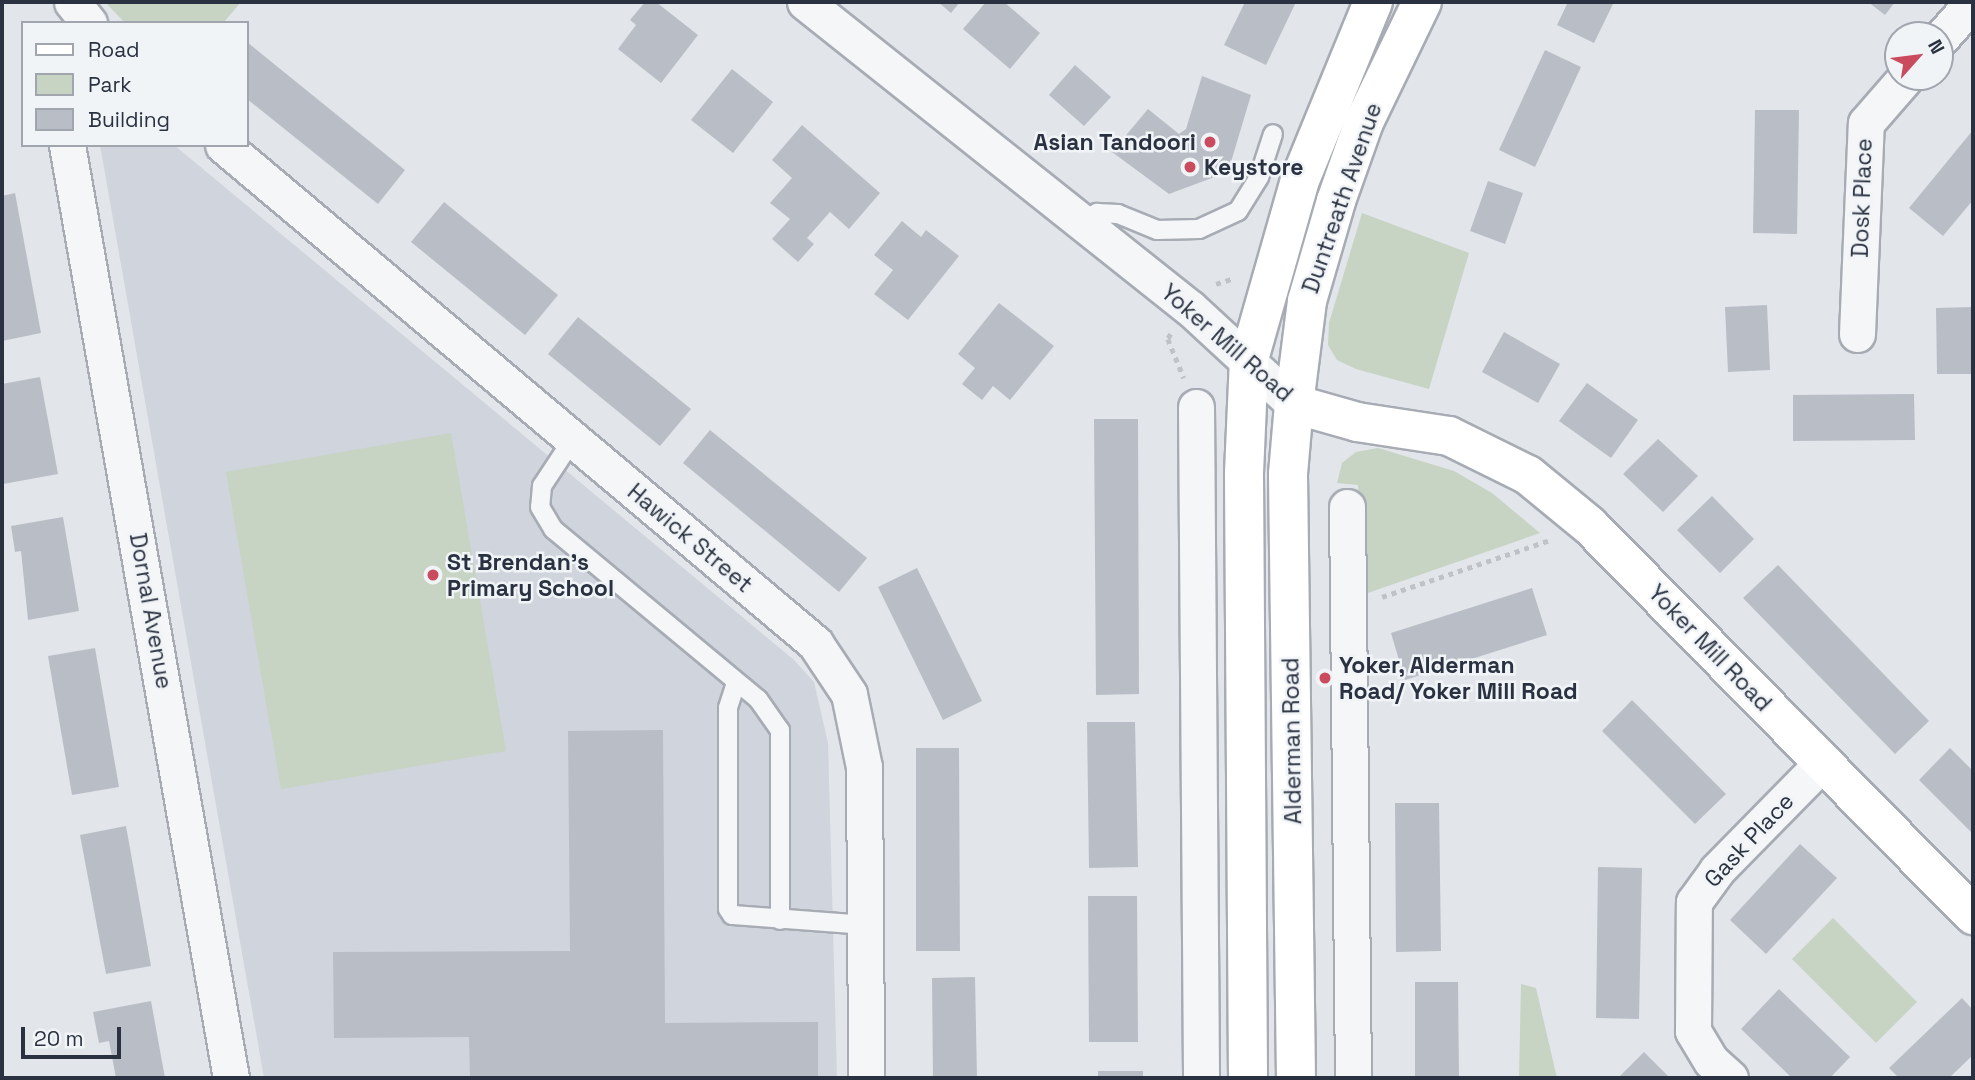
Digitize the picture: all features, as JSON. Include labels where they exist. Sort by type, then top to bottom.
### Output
[{"type":"street","points":[[72,2],[87,21]]},
{"type":"street","name":"Yoker Mill Road","points":[[805,2],[1190,308],[1249,359],[1294,404],[1357,422],[1450,436],[1528,475],[1590,526],[1973,915]]},
{"type":"street","name":"Duntreath Avenue","points":[[1249,359],[1300,180],[1373,2]]},
{"type":"street","name":"Duntreath Avenue","points":[[1294,404],[1307,301],[1336,201],[1364,122],[1422,2]]},
{"type":"street","points":[[1954,23],[1973,2]]},
{"type":"street","name":"Dosk Place","points":[[1857,334],[1866,123],[1894,91]]},
{"type":"street","name":"Dornal Avenue","points":[[67,147],[231,1078]]},
{"type":"street","name":"Hawick Street","points":[[225,147],[815,643],[849,694],[864,767],[866,1078]]},
{"type":"street","name":"Alderman Road","points":[[1248,1078],[1245,596],[1249,359]]},
{"type":"street","name":"Alderman Road","points":[[1294,404],[1288,474],[1296,1078]]},
{"type":"street","points":[[1196,408],[1200,595],[1201,1078]]},
{"type":"street","points":[[1348,507],[1353,1078]]},
{"type":"street","points":[[1200,595],[1245,596]]},
{"type":"street","name":"Gask Place","points":[[1730,1078],[1712,1061],[1693,1031],[1694,902],[1733,853],[1822,763]]},
{"type":"lane","points":[[1083,222],[1097,213],[1118,214],[1157,230],[1199,229],[1238,211],[1259,177],[1273,134]]},
{"type":"lane","points":[[573,439],[542,486],[540,507],[553,529],[758,699],[780,730],[780,920]]},
{"type":"lane","points":[[736,683],[728,708],[728,909],[732,915],[864,925]]},
{"type":"path","points":[[1190,308],[1168,339],[1196,408]]},
{"type":"path","points":[[1349,609],[1590,526]]},
{"type":"shaded area","name":"St Brendan's Primary School","points":[[100,147],[176,147],[794,660],[814,682],[828,743],[837,1078],[264,1078]]},
{"type":"green space","points":[[105,2],[241,2],[225,21],[123,21]]},
{"type":"green space","points":[[1362,213],[1469,253],[1429,389],[1356,369],[1337,360],[1328,345],[1329,323]]},
{"type":"green space","points":[[451,433],[506,751],[281,789],[226,472]]},
{"type":"green space","points":[[1378,448],[1454,471],[1492,493],[1540,533],[1362,595],[1358,485],[1337,483],[1342,463],[1356,452]]},
{"type":"green space","points":[[1833,918],[1917,1002],[1876,1043],[1792,959]]},
{"type":"green space","points":[[1521,984],[1536,988],[1557,1078],[1519,1078]]},
{"type":"building","points":[[645,2],[656,2],[698,35],[661,83],[618,49],[636,25],[630,20]]},
{"type":"building","points":[[938,2],[960,2],[951,13]]},
{"type":"building","points":[[986,2],[1004,2],[1040,33],[1010,69],[963,29]]},
{"type":"building","points":[[1245,2],[1296,2],[1266,65],[1224,45]]},
{"type":"building","points":[[1568,2],[1614,2],[1594,43],[1557,25]]},
{"type":"building","points":[[1868,2],[1895,2],[1885,15]]},
{"type":"building","points":[[248,43],[405,170],[378,204],[248,100]]},
{"type":"building","points":[[1545,50],[1581,67],[1535,167],[1499,150]]},
{"type":"building","points":[[1075,65],[1111,97],[1084,126],[1049,95]]},
{"type":"building","points":[[732,69],[773,102],[733,153],[691,120]]},
{"type":"building","points":[[1202,76],[1251,95],[1228,172],[1169,194],[1112,152],[1148,109],[1179,134],[1186,129]]},
{"type":"building","points":[[1755,110],[1799,110],[1797,234],[1753,233]]},
{"type":"building","points":[[802,125],[880,193],[849,229],[830,212],[807,238],[814,244],[798,262],[772,239],[790,219],[770,203],[792,178],[772,160]]},
{"type":"building","points":[[1973,130],[1973,200],[1943,236],[1909,208]]},
{"type":"building","points":[[1488,181],[1523,193],[1505,244],[1470,231]]},
{"type":"building","points":[[15,193],[41,333],[2,341],[2,196]]},
{"type":"building","points":[[444,202],[558,295],[525,335],[411,242]]},
{"type":"building","points":[[902,221],[921,237],[926,230],[959,256],[908,320],[874,294],[893,270],[874,255]]},
{"type":"building","points":[[999,303],[1054,346],[1010,400],[993,386],[982,400],[962,384],[975,368],[958,354]]},
{"type":"building","points":[[1767,305],[1770,370],[1728,372],[1725,307]]},
{"type":"building","points":[[1973,307],[1973,374],[1937,374],[1936,308]]},
{"type":"building","points":[[578,317],[691,409],[660,446],[548,354]]},
{"type":"building","points":[[1504,332],[1560,364],[1538,403],[1482,372]]},
{"type":"building","points":[[40,377],[58,474],[3,484],[2,384]]},
{"type":"building","points":[[1587,383],[1638,420],[1611,458],[1559,421]]},
{"type":"building","points":[[1914,394],[1915,440],[1793,441],[1793,395]]},
{"type":"building","points":[[1094,419],[1138,419],[1139,694],[1096,695]]},
{"type":"building","points":[[710,430],[867,558],[839,592],[683,463]]},
{"type":"building","points":[[1658,439],[1698,476],[1663,512],[1623,474]]},
{"type":"building","points":[[1712,496],[1754,539],[1720,573],[1677,530]]},
{"type":"building","points":[[63,517],[79,611],[28,620],[21,551],[15,552],[11,526]]},
{"type":"building","points":[[1778,565],[1929,721],[1895,754],[1743,598]]},
{"type":"building","points":[[917,568],[982,701],[943,720],[878,587]]},
{"type":"building","points":[[1532,588],[1547,635],[1405,680],[1391,633]]},
{"type":"building","points":[[95,648],[119,787],[72,795],[48,656]]},
{"type":"building","points":[[1632,700],[1726,794],[1695,824],[1602,731]]},
{"type":"building","points":[[1087,722],[1135,722],[1138,867],[1089,868]]},
{"type":"building","points":[[663,730],[665,1023],[818,1022],[818,1078],[470,1078],[469,1037],[334,1038],[333,952],[570,951],[568,731]]},
{"type":"building","points":[[916,748],[959,748],[960,951],[916,951]]},
{"type":"building","points":[[1950,748],[1973,771],[1973,834],[1919,780]]},
{"type":"building","points":[[1395,803],[1439,803],[1441,951],[1396,952]]},
{"type":"building","points":[[126,826],[151,966],[106,974],[80,835]]},
{"type":"building","points":[[1800,844],[1837,878],[1766,954],[1730,920]]},
{"type":"building","points":[[1598,867],[1642,868],[1639,1019],[1596,1018]]},
{"type":"building","points":[[1088,896],[1137,896],[1138,1042],[1089,1042]]},
{"type":"building","points":[[975,977],[977,1078],[933,1078],[932,978]]},
{"type":"building","points":[[1415,982],[1458,982],[1459,1078],[1415,1078]]},
{"type":"building","points":[[1779,989],[1850,1057],[1830,1078],[1792,1078],[1741,1029]]},
{"type":"building","points":[[1962,998],[1973,1010],[1973,1055],[1949,1078],[1899,1078],[1889,1068]]},
{"type":"building","points":[[151,1001],[165,1078],[116,1078],[109,1041],[99,1043],[93,1012]]},
{"type":"building","points":[[1644,1052],[1670,1078],[1618,1078]]},
{"type":"building","points":[[1098,1071],[1143,1071],[1143,1078],[1098,1078]]},
{"type":"place","name":"Asian Tandoori","points":[[1210,142]]},
{"type":"place","name":"Keystore","points":[[1190,167]]},
{"type":"place","name":"St Brendan's Primary School","points":[[433,575]]},
{"type":"place","name":"Yoker, Alderman Road/ Yoker Mill Road","points":[[1325,678]]}]
